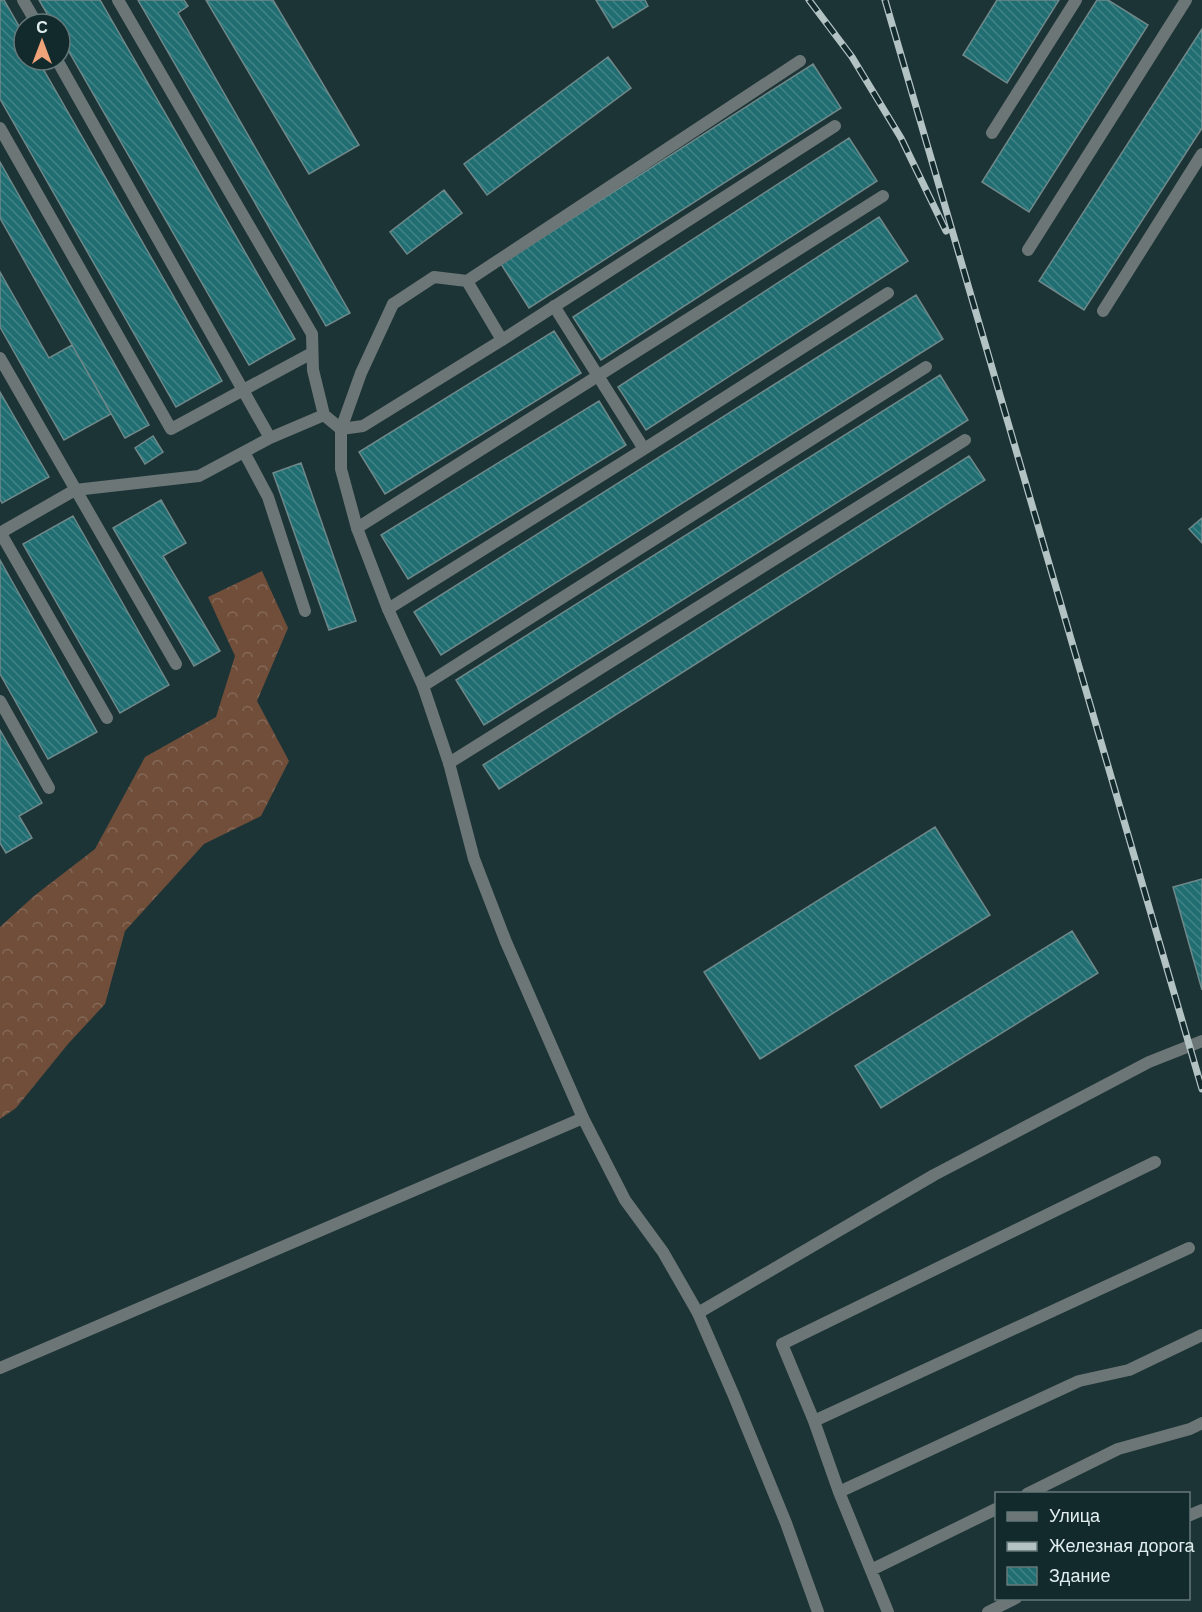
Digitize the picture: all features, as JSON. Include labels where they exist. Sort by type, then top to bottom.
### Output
[{"type":"street","points":[[118,0],[312,334],[313,370],[324,415],[341,429],[363,426],[502,340],[835,126]]},
{"type":"street","points":[[992,134],[1076,0]]},
{"type":"street","points":[[1028,250],[1186,0]]},
{"type":"street","points":[[800,62],[467,281],[434,278],[393,304],[361,372],[341,429],[340,470],[357,528],[388,609],[423,686],[449,763],[474,859],[506,942],[584,1118],[625,1200],[663,1252],[698,1313],[735,1396],[782,1512],[818,1612]]},
{"type":"street","points":[[64,72],[270,438]]},
{"type":"street","points":[[0,128],[171,429],[312,353]]},
{"type":"street","points":[[1103,311],[1202,154]]},
{"type":"street","points":[[357,528],[883,196]]},
{"type":"street","points":[[467,281],[502,340]]},
{"type":"street","points":[[388,609],[888,293]]},
{"type":"street","points":[[554,306],[644,449]]},
{"type":"street","points":[[0,357],[176,664]]},
{"type":"street","points":[[423,686],[926,367]]},
{"type":"street","points":[[107,718],[0,533],[75,490],[199,476],[270,438],[324,415]]},
{"type":"street","points":[[449,763],[965,440]]},
{"type":"street","points":[[244,452],[268,497],[305,611]]},
{"type":"street","points":[[0,701],[49,788]]},
{"type":"street","points":[[698,1313],[934,1175],[1149,1062],[1202,1041]]},
{"type":"street","points":[[0,1368],[584,1118]]},
{"type":"street","points":[[888,1612],[782,1344],[1155,1162]]},
{"type":"street","points":[[814,1421],[1189,1248]]},
{"type":"street","points":[[839,1492],[1079,1381],[1129,1370],[1202,1335]]},
{"type":"street","points":[[1031,1492],[1118,1449],[1190,1430],[1202,1423]]},
{"type":"street","points":[[871,1570],[995,1509]]},
{"type":"street","points":[[988,1612],[1014,1600]]},
{"type":"green space","points":[[262,571],[288,628],[257,701],[289,761],[261,816],[204,844],[125,931],[105,1004],[68,1044],[16,1108],[0,1119],[0,927],[34,896],[95,849],[145,757],[216,717],[235,656],[208,597]]},
{"type":"building","points":[[0,0],[4,0],[12,14],[12,72],[45,72],[222,381],[176,407],[0,99]]},
{"type":"building","points":[[39,0],[100,0],[295,339],[249,365],[72,57],[72,12],[46,12]]},
{"type":"building","points":[[138,0],[184,0],[188,6],[178,13],[350,313],[326,326]]},
{"type":"building","points":[[206,0],[273,0],[359,145],[309,174]]},
{"type":"building","points":[[596,0],[645,0],[648,6],[613,28]]},
{"type":"building","points":[[997,0],[1059,0],[1007,83],[963,55]]},
{"type":"building","points":[[1097,0],[1108,0],[1148,25],[1029,212],[982,182]]},
{"type":"building","points":[[1202,29],[1202,128],[1084,310],[1039,281]]},
{"type":"building","points":[[608,57],[631,88],[487,195],[464,164]]},
{"type":"building","points":[[813,64],[841,108],[529,308],[501,264]]},
{"type":"building","points":[[849,138],[877,181],[601,360],[573,317]]},
{"type":"building","points":[[0,162],[149,425],[125,438],[0,218]]},
{"type":"building","points":[[444,190],[462,213],[407,254],[390,232]]},
{"type":"building","points":[[879,217],[908,261],[646,430],[618,387]]},
{"type":"building","points":[[0,272],[49,358],[72,345],[111,414],[64,440],[0,327]]},
{"type":"building","points":[[916,295],[943,339],[441,655],[414,612]]},
{"type":"building","points":[[554,331],[581,373],[385,494],[359,452]]},
{"type":"building","points":[[940,375],[968,420],[484,725],[456,680]]},
{"type":"building","points":[[0,392],[49,477],[2,503],[0,499]]},
{"type":"building","points":[[599,401],[626,445],[408,579],[381,535]]},
{"type":"building","points":[[153,436],[163,452],[145,464],[135,448]]},
{"type":"building","points":[[969,456],[985,480],[499,789],[483,765]]},
{"type":"building","points":[[301,463],[356,621],[329,630],[273,473]]},
{"type":"building","points":[[161,500],[186,543],[163,556],[220,651],[194,666],[113,528]]},
{"type":"building","points":[[73,516],[169,685],[120,713],[23,544]]},
{"type":"building","points":[[1202,518],[1202,543],[1189,529]]},
{"type":"building","points":[[0,560],[97,732],[48,759],[0,674]]},
{"type":"building","points":[[0,730],[42,803],[19,816],[32,838],[6,853],[0,843]]},
{"type":"building","points":[[935,827],[990,915],[760,1059],[704,972]]},
{"type":"building","points":[[1202,879],[1202,990],[1173,887]]},
{"type":"building","points":[[1072,931],[1098,973],[881,1108],[855,1066]]},
{"type":"railway","points":[[809,0],[852,57],[901,138],[946,231]]},
{"type":"railway","points":[[885,0],[1202,1089]]}]
